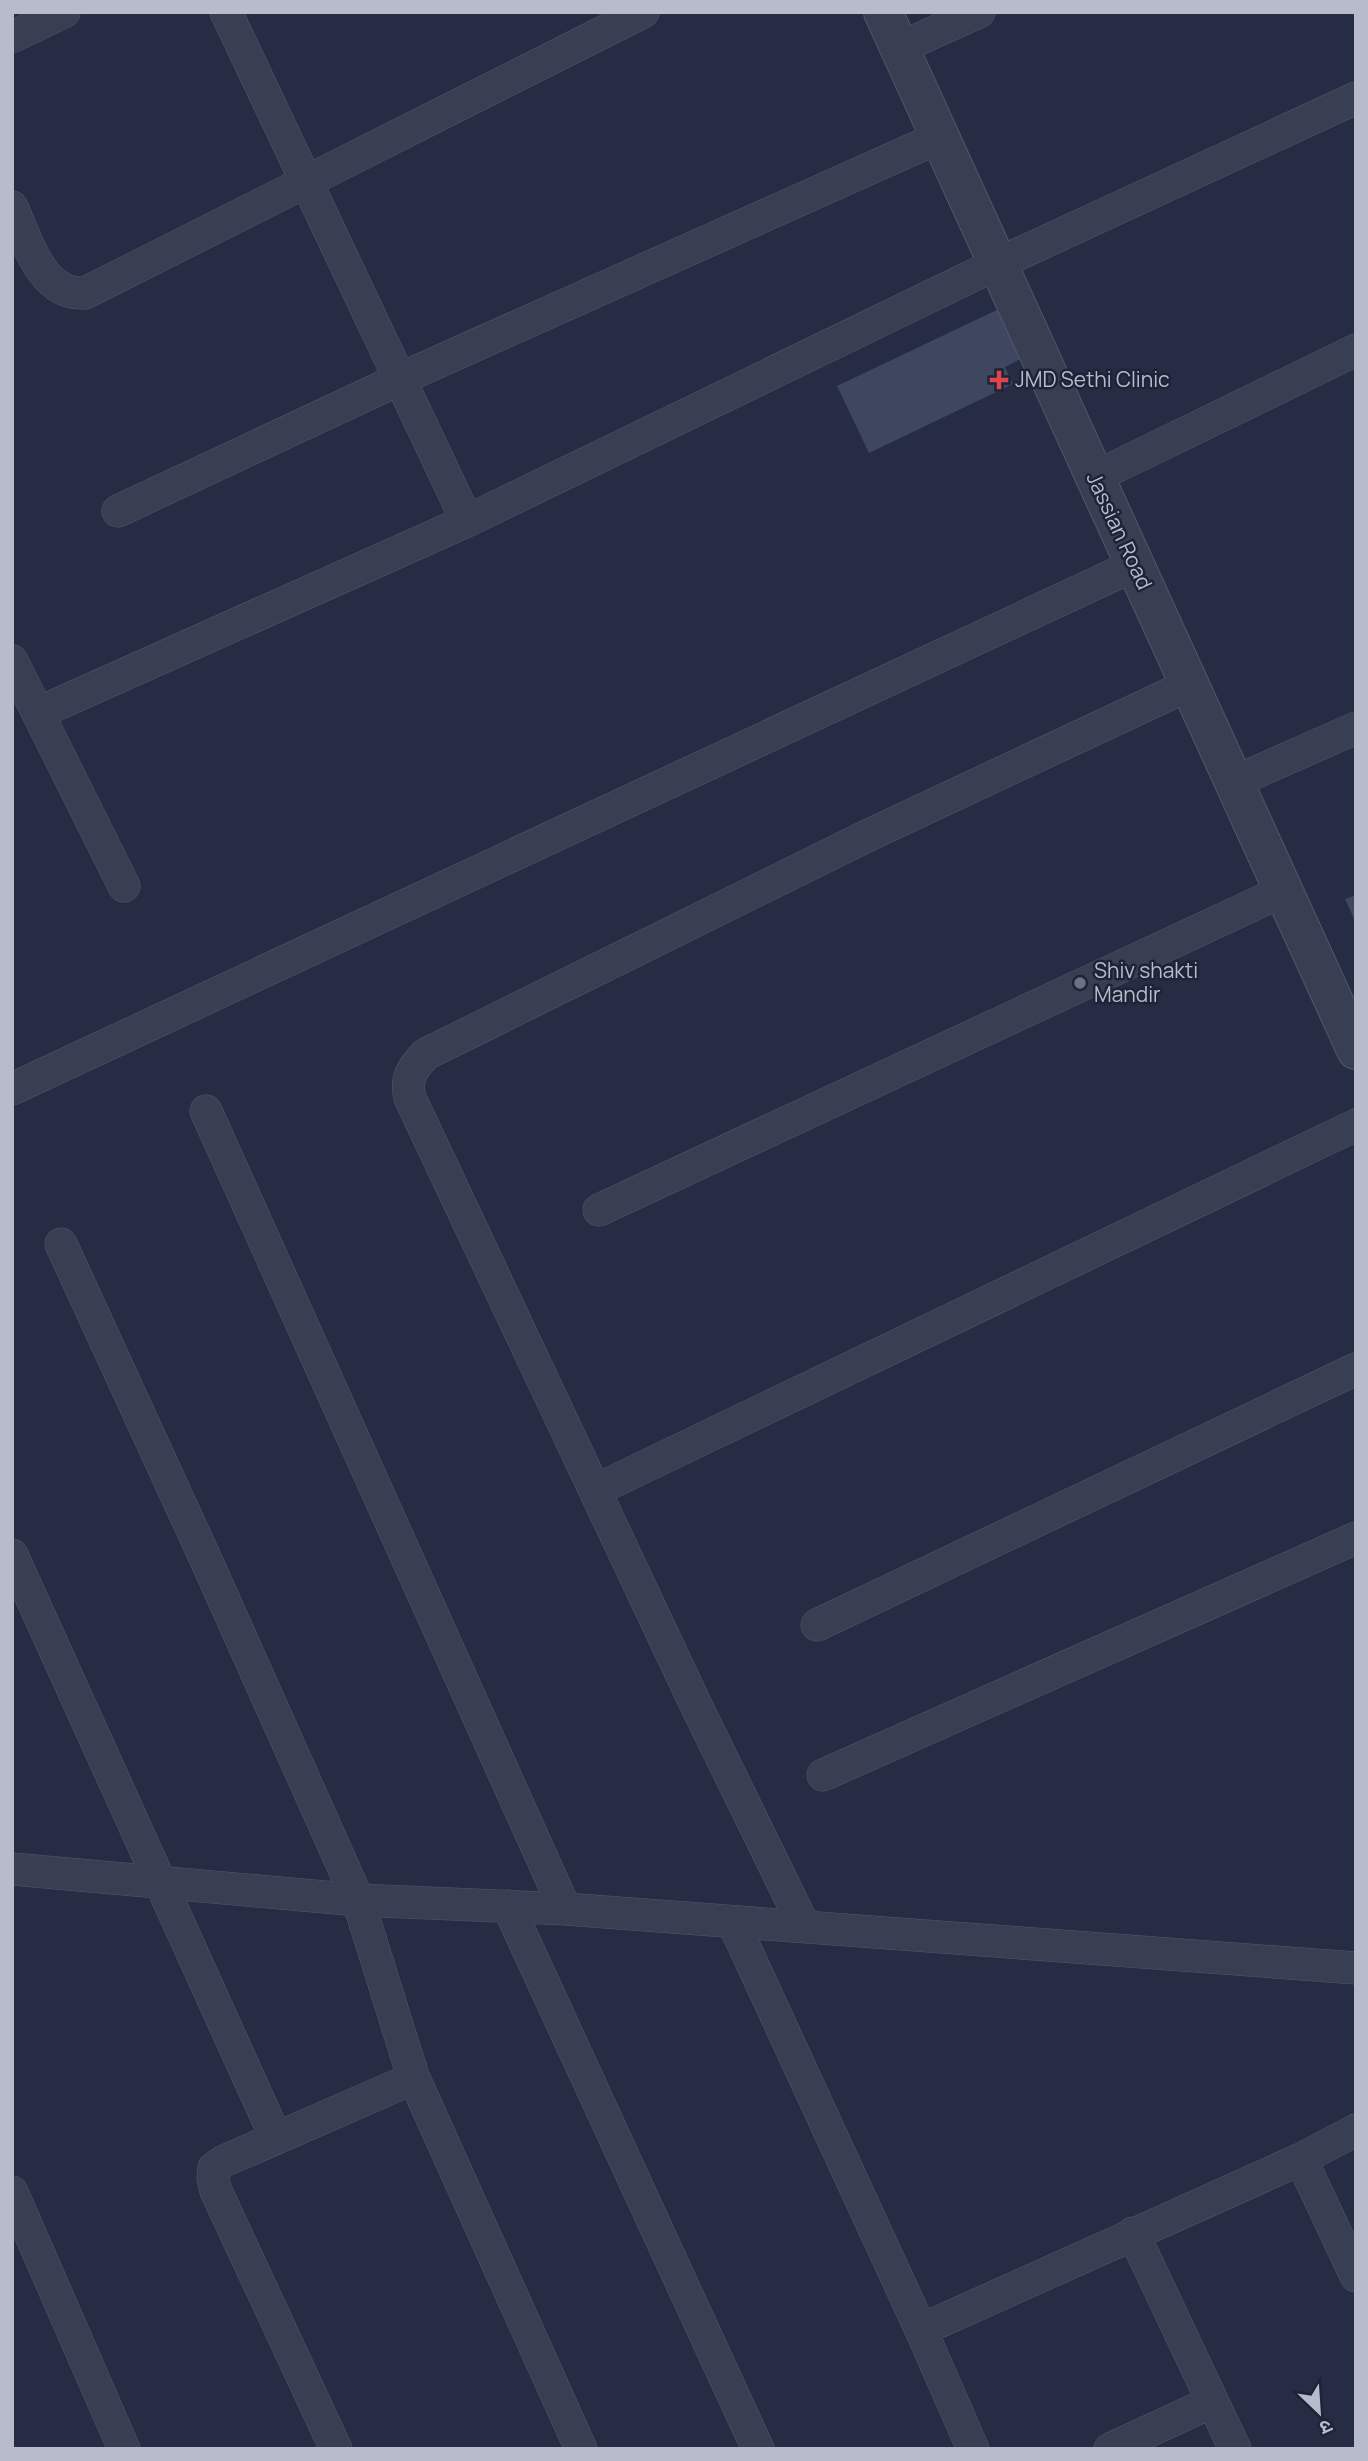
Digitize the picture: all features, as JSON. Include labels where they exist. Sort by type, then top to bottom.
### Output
[{"type":"street","points":[[12,37],[64,12]]},
{"type":"street","points":[[226,12],[467,521]]},
{"type":"street","points":[[12,207],[45,274],[57,288],[71,294],[85,293],[643,12]]},
{"type":"street","name":"Jassian Road","points":[[883,12],[1283,891],[1346,1001],[1356,1050]]},
{"type":"street","points":[[899,48],[979,12]]},
{"type":"street","points":[[38,713],[467,521],[998,264],[1356,98]]},
{"type":"street","points":[[118,511],[400,379],[940,137]]},
{"type":"street","points":[[1095,477],[1356,350]]},
{"type":"street","points":[[12,1088],[1135,565]]},
{"type":"street","points":[[12,661],[124,886]]},
{"type":"street","points":[[804,1926],[694,1701],[411,1098],[407,1088],[409,1076],[414,1066],[426,1054],[859,840],[1189,685]]},
{"type":"street","points":[[1234,782],[1356,728]]},
{"type":"street","points":[[599,1210],[1283,891]]},
{"type":"street","points":[[206,1111],[565,1909]]},
{"type":"street","points":[[596,1490],[1356,1125]]},
{"type":"street","points":[[61,1244],[358,1900],[414,2078],[581,2449]]},
{"type":"street","points":[[817,1625],[1356,1369]]},
{"type":"street","points":[[823,1774],[1356,1538]]},
{"type":"street","points":[[12,1555],[276,2138]]},
{"type":"street","points":[[12,1869],[358,1900],[565,1909],[1356,1968]]},
{"type":"street","points":[[508,1906],[758,2449]]},
{"type":"street","points":[[733,1922],[973,2449]]},
{"type":"street","points":[[336,2449],[213,2179],[214,2168],[224,2161],[414,2078]]},
{"type":"street","points":[[921,2330],[1301,2159],[1356,2130]]},
{"type":"street","points":[[1301,2159],[1356,2276]]},
{"type":"street","points":[[12,2192],[124,2449]]},
{"type":"street","points":[[1133,2233],[1235,2449]]},
{"type":"street","points":[[1110,2449],[1212,2402]]},
{"type":"building","points":[[1003,307],[1026,356],[1005,367],[1013,384],[869,453],[837,386]]},
{"type":"building","points":[[1356,895],[1356,923],[1345,899]]},
{"type":"place","name":"JMD Sethi Clinic","points":[[999,380]]},
{"type":"place","name":"Shiv shakti Mandir","points":[[1080,983]]}]
